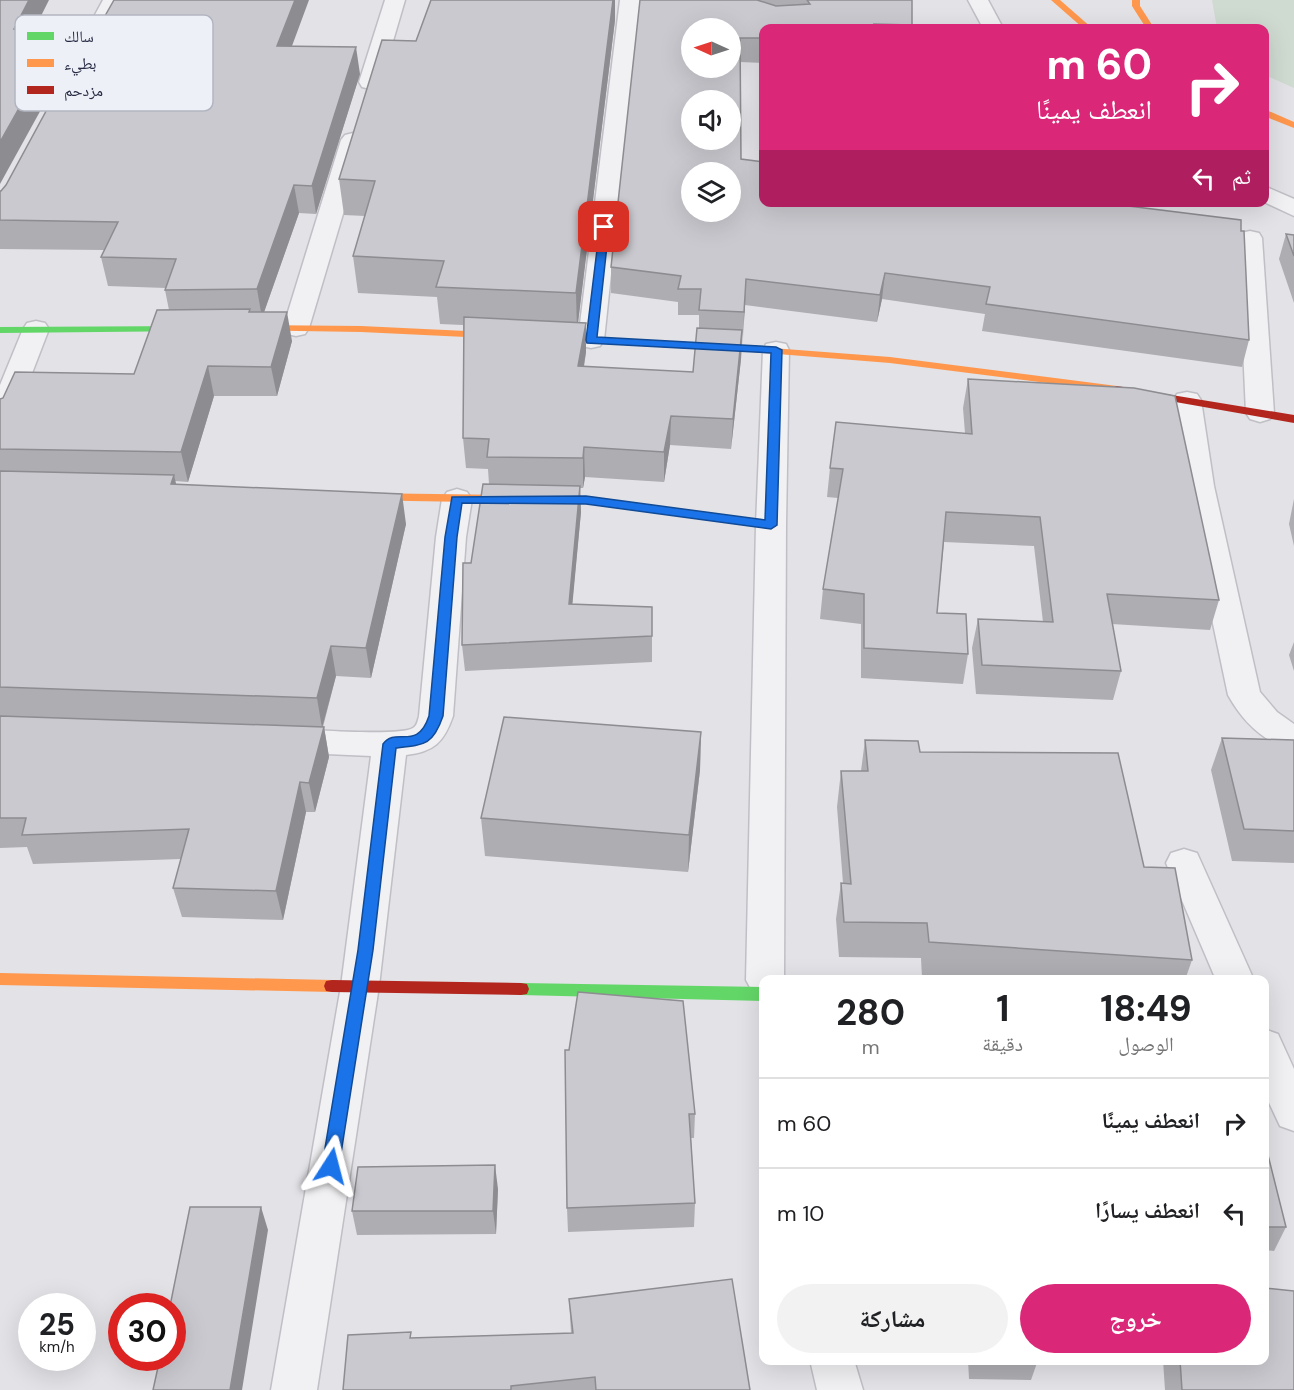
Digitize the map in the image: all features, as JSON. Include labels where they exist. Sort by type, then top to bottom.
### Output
[{"type":"main road","points":[[1136,0],[1136,6],[1147,24]]},
{"type":"main road","points":[[1060,3],[1084,24]]},
{"type":"main road","points":[[1269,114],[1294,125]]},
{"type":"main road","points":[[0,330],[207,328]]},
{"type":"main road","points":[[229,328],[296,328],[776,350],[891,360],[1187,400],[1294,419]]},
{"type":"main road","points":[[340,497],[586,500],[771,525]]},
{"type":"main road","points":[[0,979],[759,994]]},
{"type":"street","points":[[105,15],[113,0]]},
{"type":"street","points":[[296,328],[394,0]]},
{"type":"street","points":[[591,340],[630,0]]},
{"type":"street","points":[[978,0],[991,24]]},
{"type":"street","points":[[1269,196],[1294,209]]},
{"type":"street","points":[[1250,238],[1260,413]]},
{"type":"street","points":[[0,420],[36,329]]},
{"type":"street","points":[[765,975],[771,525],[776,350]]},
{"type":"street","points":[[1187,400],[1199,486],[1244,695],[1262,720],[1283,735],[1294,739]]},
{"type":"street","points":[[248,739],[390,744],[421,740],[431,731],[436,716],[451,537],[457,499]]},
{"type":"street","points":[[294,1390],[360,986],[390,744]]},
{"type":"street","points":[[1184,863],[1233,975]]},
{"type":"street","points":[[1269,1062],[1280,1096]]},
{"type":"street","points":[[833,1365],[840,1390]]},
{"type":"shaded area","points":[[1212,0],[1294,0],[1294,88],[1269,77],[1269,24],[1216,24]]},
{"type":"building","points":[[0,0],[29,0],[21,15],[15,15],[15,111],[17,111],[0,142]]},
{"type":"building","points":[[114,0],[295,0],[277,46],[356,47],[312,186],[294,185],[257,289],[165,290],[176,259],[101,257],[118,222],[0,220],[0,191],[6,185],[46,111],[213,111],[213,15],[106,15]]},
{"type":"building","points":[[431,0],[613,0],[576,293],[436,287],[444,261],[353,256],[375,181],[339,179],[382,40],[416,41]]},
{"type":"building","points":[[640,0],[757,0],[776,6],[810,4],[807,0],[912,0],[912,24],[759,24],[759,38],[741,38],[741,18],[681,18],[681,78],[740,78],[740,90],[681,90],[681,150],[741,150],[741,159],[759,161],[759,207],[1136,207],[1241,220],[1241,231],[1244,231],[1249,340],[986,304],[990,287],[885,273],[880,295],[746,279],[744,312],[699,310],[701,289],[678,289],[681,276],[611,267]]},
{"type":"building","points":[[1286,234],[1294,235],[1294,256]]},
{"type":"building","points":[[250,309],[249,312],[287,312],[271,367],[208,366],[181,452],[0,449],[0,399],[3,398],[15,372],[134,374],[157,310]]},
{"type":"building","points":[[464,317],[586,323],[578,366],[693,372],[697,328],[742,330],[733,419],[671,416],[664,452],[584,447],[583,458],[487,457],[489,439],[463,438]]},
{"type":"building","points":[[968,379],[1134,388],[1175,396],[1219,600],[1107,594],[1121,671],[982,665],[978,619],[1053,622],[1040,517],[946,512],[937,613],[966,614],[968,654],[864,648],[864,594],[823,589],[843,469],[830,468],[836,422],[972,434]]},
{"type":"building","points":[[0,471],[174,475],[171,484],[402,494],[366,648],[331,646],[317,698],[0,687]]},
{"type":"building","points":[[483,484],[580,486],[569,604],[652,607],[652,636],[462,645],[463,563],[471,563]]},
{"type":"building","points":[[0,716],[324,727],[309,783],[300,782],[276,891],[173,888],[189,829],[22,835],[26,818],[0,818]]},
{"type":"building","points":[[504,717],[701,732],[689,835],[481,818]]},
{"type":"building","points":[[1222,738],[1294,740],[1294,831],[1244,829]]},
{"type":"building","points":[[865,740],[918,741],[920,752],[1118,753],[1144,867],[1175,868],[1192,960],[929,942],[927,923],[844,922],[841,883],[851,884],[841,771],[868,771]]},
{"type":"building","points":[[578,992],[683,1001],[695,1114],[689,1114],[695,1203],[567,1208],[565,1050],[569,1050]]},
{"type":"building","points":[[1269,1159],[1286,1227],[1269,1227]]},
{"type":"building","points":[[495,1165],[493,1211],[352,1211],[358,1167]]},
{"type":"building","points":[[190,1207],[261,1207],[230,1390],[153,1390],[157,1371],[186,1371],[186,1293],[173,1293]]},
{"type":"building","points":[[732,1279],[750,1390],[596,1390],[595,1377],[511,1386],[511,1390],[343,1390],[348,1335],[411,1332],[410,1338],[573,1333],[569,1299]]},
{"type":"building","points":[[1269,1288],[1294,1291],[1294,1390],[1182,1390],[1180,1365],[1269,1365]]},
{"type":"traffic: fast","points":[[0,330],[194,329]]},
{"type":"traffic: fast","points":[[521,989],[759,994]]},
{"type":"traffic: slow","points":[[1055,0],[1083,24]]},
{"type":"traffic: slow","points":[[1136,0],[1136,6],[1147,24]]},
{"type":"traffic: slow","points":[[1269,114],[1294,125]]},
{"type":"traffic: slow","points":[[245,328],[361,329],[487,335]]},
{"type":"traffic: slow","points":[[732,348],[890,360],[1117,389]]},
{"type":"traffic: slow","points":[[359,497],[586,500],[771,525]]},
{"type":"traffic: slow","points":[[0,979],[332,986]]},
{"type":"traffic: jam","points":[[487,335],[732,348]]},
{"type":"traffic: jam","points":[[1117,389],[1294,419]]},
{"type":"traffic: jam","points":[[332,986],[521,989]]},
{"type":"route","points":[[331,1166],[360,986],[390,744],[421,740],[431,731],[436,716],[451,537],[457,499],[586,500],[771,525],[776,350],[591,340],[604,227]]}]
